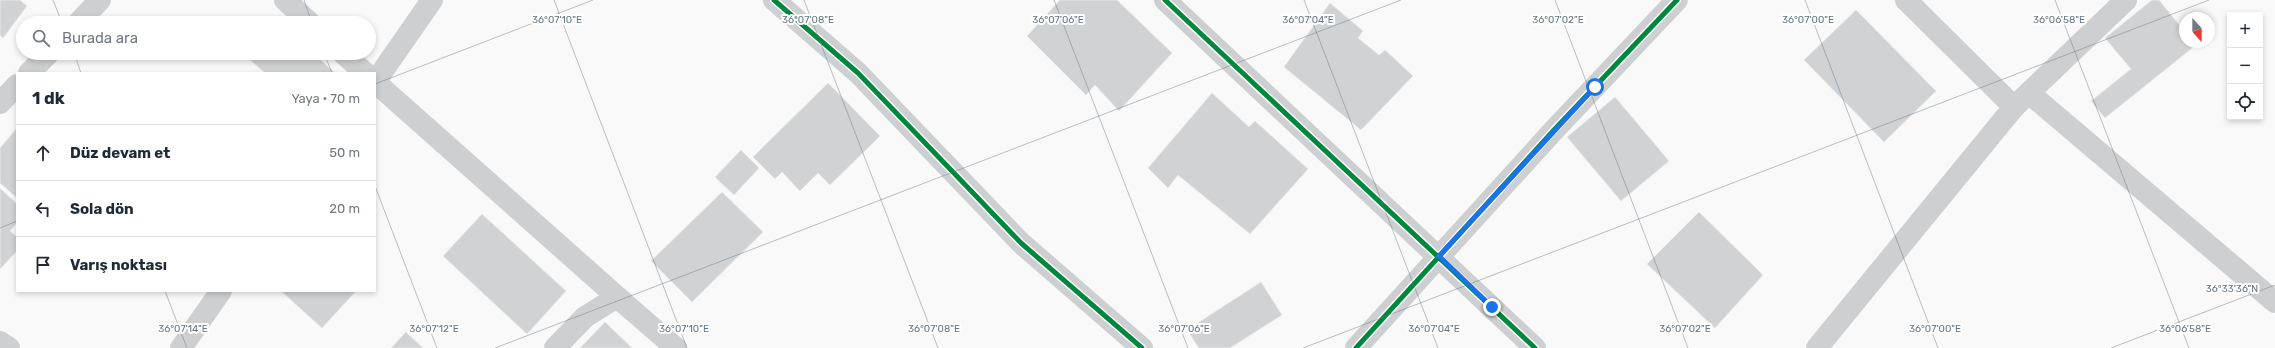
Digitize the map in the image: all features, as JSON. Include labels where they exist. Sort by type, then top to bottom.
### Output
[{"type":"street","points":[[85,16],[100,0]]},
{"type":"street","points":[[284,0],[302,16]]},
{"type":"street","points":[[376,81],[432,0]]},
{"type":"street","points":[[774,0],[858,72],[1021,243],[1142,348]]},
{"type":"street","points":[[1165,0],[1439,256],[1535,348]]},
{"type":"street","points":[[1356,348],[1439,256],[1677,0]]},
{"type":"street","points":[[1906,0],[2021,100],[2275,302]]},
{"type":"street","points":[[1817,348],[2021,100],[2126,0]]},
{"type":"street","points":[[30,72],[42,60]]},
{"type":"street","points":[[351,60],[364,72]]},
{"type":"street","points":[[376,83],[624,303]]},
{"type":"street","points":[[0,103],[16,86]]},
{"type":"street","points":[[181,348],[220,292]]},
{"type":"street","points":[[555,348],[585,317],[617,297],[676,348]]},
{"type":"street","points":[[0,342],[9,348]]},
{"type":"building","points":[[0,0],[20,0],[27,6],[20,16],[16,16],[16,21],[3,38],[0,35]]},
{"type":"building","points":[[1060,0],[1117,0],[1172,53],[1119,111],[1095,85],[1086,95],[1027,36]]},
{"type":"building","points":[[2152,0],[2159,0],[2179,25],[2179,48],[2192,48],[2105,118],[2091,101],[2131,69],[2105,38]]},
{"type":"building","points":[[1330,3],[1363,31],[1358,38],[1379,55],[1385,50],[1413,76],[1361,130],[1284,67]]},
{"type":"building","points":[[1856,10],[1936,91],[1884,142],[1804,60]]},
{"type":"building","points":[[250,60],[321,60],[334,72],[264,72]]},
{"type":"building","points":[[828,83],[880,136],[830,185],[818,173],[800,191],[782,172],[775,179],[753,157]]},
{"type":"building","points":[[1212,93],[1249,127],[1255,121],[1308,169],[1250,234],[1178,175],[1168,188],[1148,168]]},
{"type":"building","points":[[1615,97],[1669,161],[1621,201],[1567,137]]},
{"type":"building","points":[[16,129],[16,197],[0,183],[0,148]]},
{"type":"building","points":[[741,150],[759,168],[734,195],[715,177]]},
{"type":"building","points":[[0,188],[16,203],[16,224],[10,231],[16,236],[16,252],[0,269]]},
{"type":"building","points":[[722,192],[763,232],[692,302],[651,261]]},
{"type":"building","points":[[1699,212],[1763,275],[1715,328],[1647,264]]},
{"type":"building","points":[[482,214],[566,291],[527,334],[443,256]]},
{"type":"building","points":[[1261,282],[1282,315],[1230,348],[1199,348],[1187,330]]},
{"type":"building","points":[[282,292],[355,292],[322,328]]},
{"type":"building","points":[[605,322],[632,348],[580,348]]},
{"type":"building","points":[[406,332],[423,348],[391,348]]},
{"type":"cycle path","points":[[774,0],[858,73],[1021,243],[1142,348]]},
{"type":"cycle path","points":[[1165,0],[1535,348]]},
{"type":"cycle path","points":[[1356,348],[1554,130],[1677,0]]},
{"type":"route","points":[[1492,307],[1439,256],[1595,87]]}]
